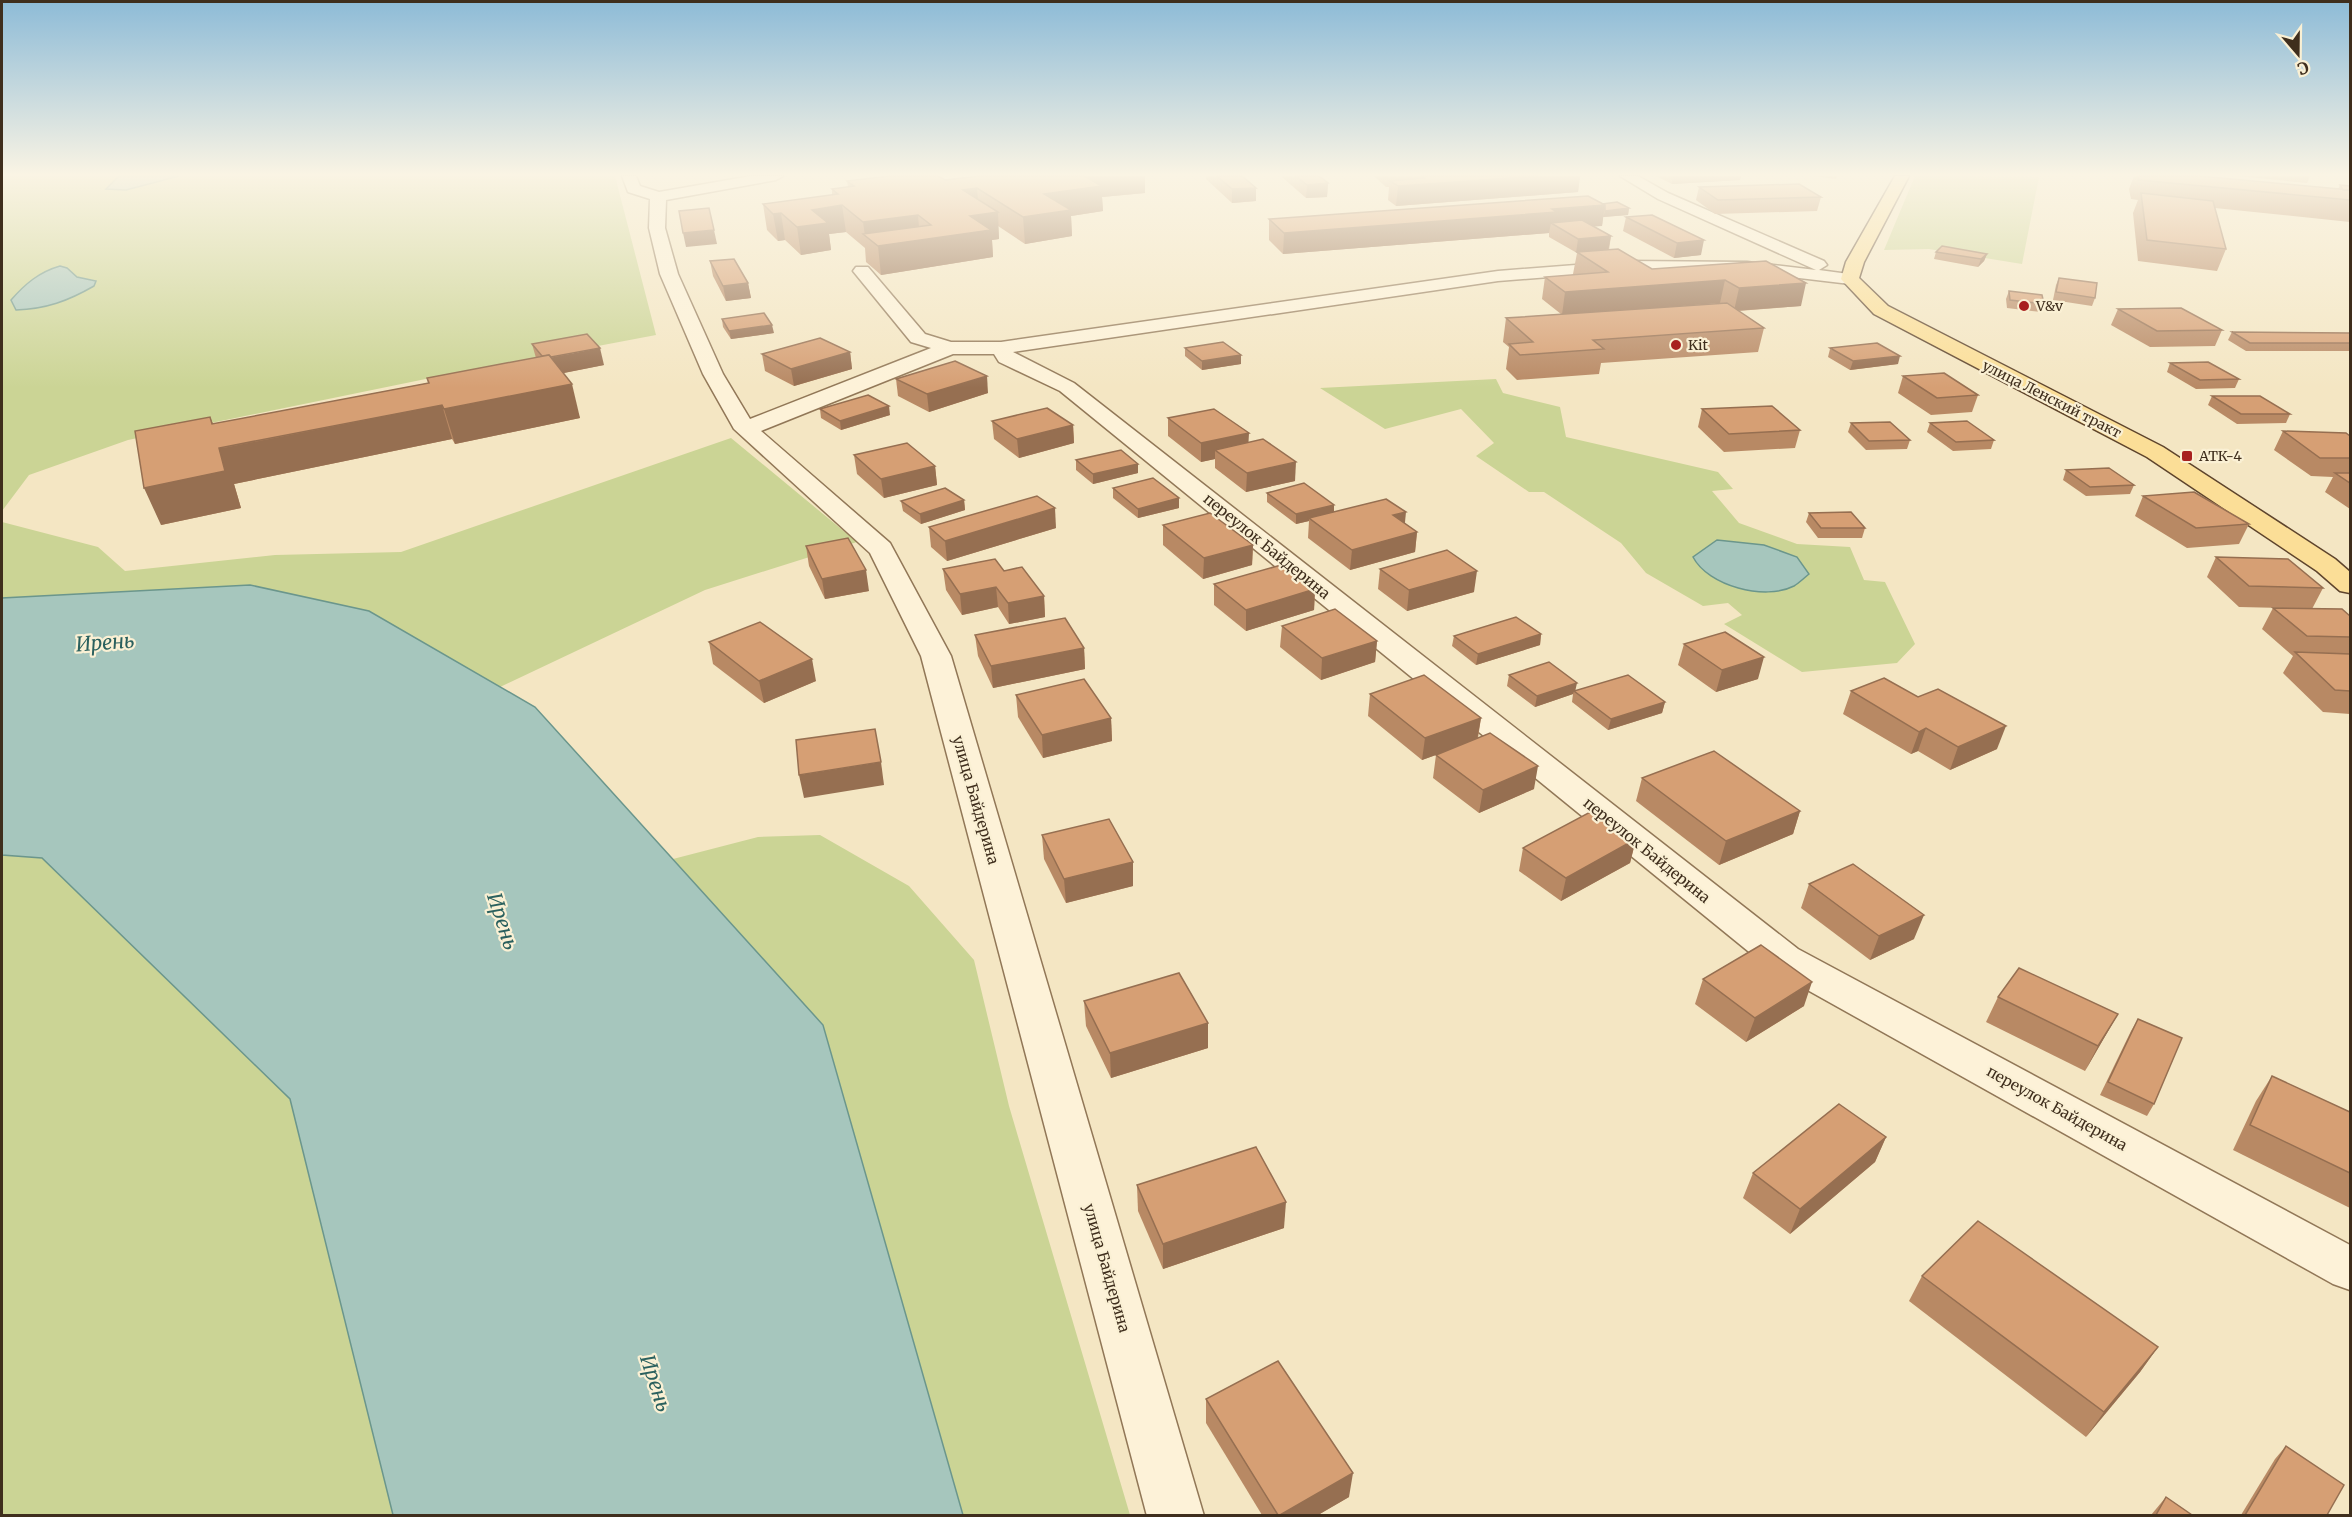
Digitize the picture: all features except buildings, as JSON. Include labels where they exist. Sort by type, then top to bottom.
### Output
[{"type":"main road","points":[[1850,279],[1855,262],[1863,247]]},
{"type":"main road","name":"улица Ленский тракт","points":[[1850,279],[1881,310],[2155,452],[2326,565],[2350,585]]},
{"type":"street","name":"улица Байдерина","points":[[662,247],[669,274],[713,374],[745,429],[881,549],[936,656],[1176,1515]]},
{"type":"street","points":[[1777,247],[1850,279]]},
{"type":"street","points":[[862,271],[918,338],[950,348],[1001,348],[1498,276],[1649,266],[1748,267],[1850,279]]},
{"type":"street","points":[[745,429],[950,348]]},
{"type":"street","name":"переулок Байдерина","points":[[1001,348],[1006,358],[1067,387],[1784,959],[2350,1269]]},
{"type":"green space","points":[[2,247],[633,247],[656,335],[450,374],[128,440],[29,475],[2,511]]},
{"type":"green space","points":[[1885,247],[2025,247],[2022,264],[1929,249],[1884,250]]},
{"type":"green space","points":[[1496,379],[1503,393],[1560,407],[1566,437],[1718,472],[1733,489],[1712,491],[1739,523],[1797,544],[1850,547],[1864,580],[1885,582],[1915,644],[1897,663],[1802,672],[1724,624],[1742,615],[1728,603],[1703,606],[1646,573],[1621,543],[1544,492],[1529,492],[1476,456],[1494,443],[1461,409],[1385,429],[1320,388]]},
{"type":"green space","points":[[731,438],[857,542],[705,590],[500,687],[369,611],[250,585],[2,598],[2,522],[98,547],[125,571],[275,555],[401,552]]},
{"type":"green space","points":[[820,835],[909,886],[974,960],[1009,1106],[1130,1515],[963,1515],[823,1025],[673,859],[758,837]]},
{"type":"green space","points":[[2,855],[42,858],[290,1099],[393,1515],[2,1515]]},
{"type":"water","points":[[60,266],[67,268],[77,277],[96,281],[94,286],[56,303],[16,310],[11,300],[22,289],[39,275]]},
{"type":"water","points":[[1717,540],[1764,545],[1797,557],[1809,574],[1794,586],[1768,592],[1738,588],[1724,583],[1700,567],[1693,557]]},
{"type":"water","name":"Ирень","points":[[250,585],[369,611],[535,707],[823,1025],[963,1515],[393,1515],[290,1099],[42,858],[2,855],[2,598]]},
{"type":"place","name":"V&v","points":[[2024,306]]},
{"type":"place","name":"Kit","points":[[1676,345]]},
{"type":"place","name":"АТК-4","points":[[2187,456]]}]
